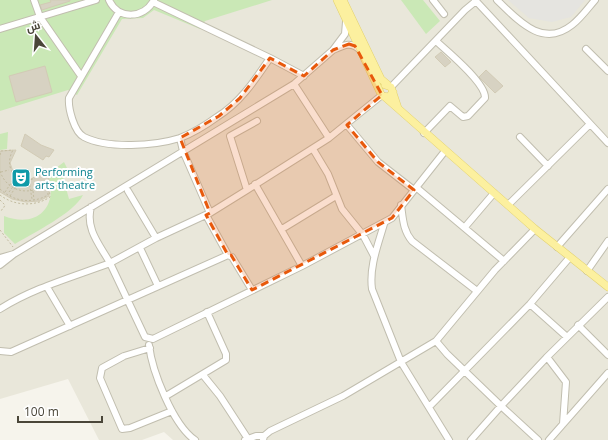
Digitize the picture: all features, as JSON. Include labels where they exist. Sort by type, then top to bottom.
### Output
[{"type":"main road","points":[[343,0],[346,22],[382,95],[535,229],[608,287]]},
{"type":"main road","points":[[343,0],[381,79],[391,88],[399,109]]},
{"type":"main road","points":[[382,95],[382,86],[391,88]]},
{"type":"main road","points":[[382,95],[391,95],[391,88]]},
{"type":"street","points":[[34,0],[40,17],[81,76]]},
{"type":"street","points":[[0,29],[96,0]]},
{"type":"street","points":[[109,0],[111,5],[119,12],[128,15],[138,14],[146,10],[154,1],[304,76]]},
{"type":"street","points":[[433,0],[444,14]]},
{"type":"street","points":[[391,88],[475,0],[608,142]]},
{"type":"street","points":[[497,0],[527,28],[550,34],[572,26],[595,0]]},
{"type":"street","points":[[119,12],[69,98],[68,104],[79,133],[83,137],[132,145],[180,138],[219,116],[240,98],[253,84],[270,58]]},
{"type":"street","points":[[0,265],[16,253],[294,84],[334,50],[345,34],[346,22]]},
{"type":"street","points":[[424,133],[450,106],[463,116],[468,116],[485,98],[483,89],[457,59],[436,40]]},
{"type":"street","points":[[334,50],[348,44],[355,46],[360,50]]},
{"type":"street","points":[[586,49],[608,71]]},
{"type":"street","points":[[294,84],[329,138]]},
{"type":"street","points":[[0,309],[12,301],[110,263],[156,238],[208,214],[313,149],[347,125],[382,95]]},
{"type":"street","points":[[247,190],[230,136],[257,121]]},
{"type":"street","points":[[508,205],[590,124]]},
{"type":"street","points":[[347,125],[378,162],[416,189],[504,260]]},
{"type":"street","points":[[520,136],[548,166]]},
{"type":"street","points":[[180,138],[183,151],[208,214],[228,255],[232,257],[252,290]]},
{"type":"street","points":[[313,149],[328,174],[342,209],[363,235],[374,256]]},
{"type":"street","points":[[148,339],[153,339],[384,224],[392,218],[445,151]]},
{"type":"street","points":[[255,184],[302,266]]},
{"type":"street","points":[[557,247],[608,189]]},
{"type":"street","points":[[128,191],[156,238]]},
{"type":"street","points":[[464,227],[494,193]]},
{"type":"street","points":[[282,229],[336,196]]},
{"type":"street","points":[[401,205],[404,227],[412,241],[478,291]]},
{"type":"street","points":[[91,207],[88,217],[90,229],[110,263],[145,337],[148,339],[155,370],[172,411],[179,424],[195,440]]},
{"type":"street","points":[[384,224],[374,256],[371,279],[372,289],[402,362],[449,440]]},
{"type":"street","points":[[203,375],[220,396],[247,439],[264,438],[282,425],[343,396],[436,341],[504,260],[535,229]]},
{"type":"street","points":[[587,271],[608,242]]},
{"type":"street","points":[[140,248],[158,286]]},
{"type":"street","points":[[0,258],[16,253]]},
{"type":"street","points":[[0,351],[11,352],[228,255]]},
{"type":"street","points":[[429,407],[530,304],[570,257]]},
{"type":"street","points":[[47,287],[70,326]]},
{"type":"street","points":[[471,440],[547,357],[608,297]]},
{"type":"street","points":[[530,304],[567,337]]},
{"type":"street","points":[[166,396],[226,360],[226,354],[207,312]]},
{"type":"street","points":[[578,326],[608,355]]},
{"type":"street","points":[[436,341],[464,371],[538,440]]},
{"type":"street","points":[[150,348],[128,354],[102,368],[100,378],[122,429],[130,428],[172,411]]},
{"type":"street","points":[[547,357],[566,382],[563,424]]},
{"type":"street","points":[[549,440],[608,373]]},
{"type":"path","points":[[0,154],[1,151],[13,150],[9,158],[10,170],[15,177],[20,180],[29,181],[37,178],[44,169],[48,179],[48,195],[35,200],[20,200],[4,193],[0,189]]},
{"type":"path","points":[[10,170],[0,172],[9,185],[15,189],[32,191],[48,184]]},
{"type":"path","points":[[4,193],[15,177]]},
{"type":"path","points":[[10,196],[20,180]]},
{"type":"path","points":[[29,181],[35,200]]},
{"type":"path","points":[[0,195],[18,204],[33,203],[50,197],[48,184]]},
{"type":"path","points":[[9,192],[12,187]]},
{"type":"path","points":[[32,191],[32,199]]},
{"type":"path","points":[[3,201],[6,197]]},
{"type":"path","points":[[0,211],[5,206],[3,201]]},
{"type":"path","points":[[0,230],[16,253]]},
{"type":"highlighted area","points":[[349,44],[355,46],[382,95],[347,125],[378,162],[414,190],[392,218],[252,290],[231,255],[228,255],[206,215],[210,213],[180,138],[219,116],[240,98],[270,58],[304,76],[333,50]]},
{"type":"shaded area","points":[[0,0],[608,0],[608,440],[173,440],[164,432],[142,440],[99,440],[68,379],[0,399]]},
{"type":"shaded area","points":[[508,0],[585,0],[571,17],[552,22],[529,18]]},
{"type":"green space","points":[[0,0],[272,0],[205,21],[200,29],[154,10],[143,18],[122,19],[77,95],[68,90],[0,111]]},
{"type":"green space","points":[[401,0],[423,0],[440,21],[426,34]]},
{"type":"green space","points":[[8,132],[7,149],[0,150],[0,134]]},
{"type":"green space","points":[[64,162],[68,170],[63,177],[69,199],[83,195],[71,209],[62,216],[15,244],[4,233],[4,216],[26,220],[35,217],[42,212],[48,205],[50,196],[51,186],[48,174]]},
{"type":"building","points":[[50,0],[70,1],[42,10],[40,5],[51,2]]},
{"type":"building","points":[[441,52],[451,62],[445,67],[435,57]]},
{"type":"building","points":[[45,66],[52,92],[16,102],[9,76]]},
{"type":"building","points":[[486,70],[503,86],[495,93],[479,77]]},
{"type":"building","points":[[25,134],[41,145],[54,150],[49,157],[46,156],[43,160],[21,146]]},
{"type":"building","points":[[16,150],[10,163],[14,174],[23,179],[29,180],[38,175],[43,168],[49,179],[49,196],[39,201],[26,202],[12,199],[0,192],[0,151]]},
{"type":"place","name":"Performing arts theatre","points":[[21,178]]}]
